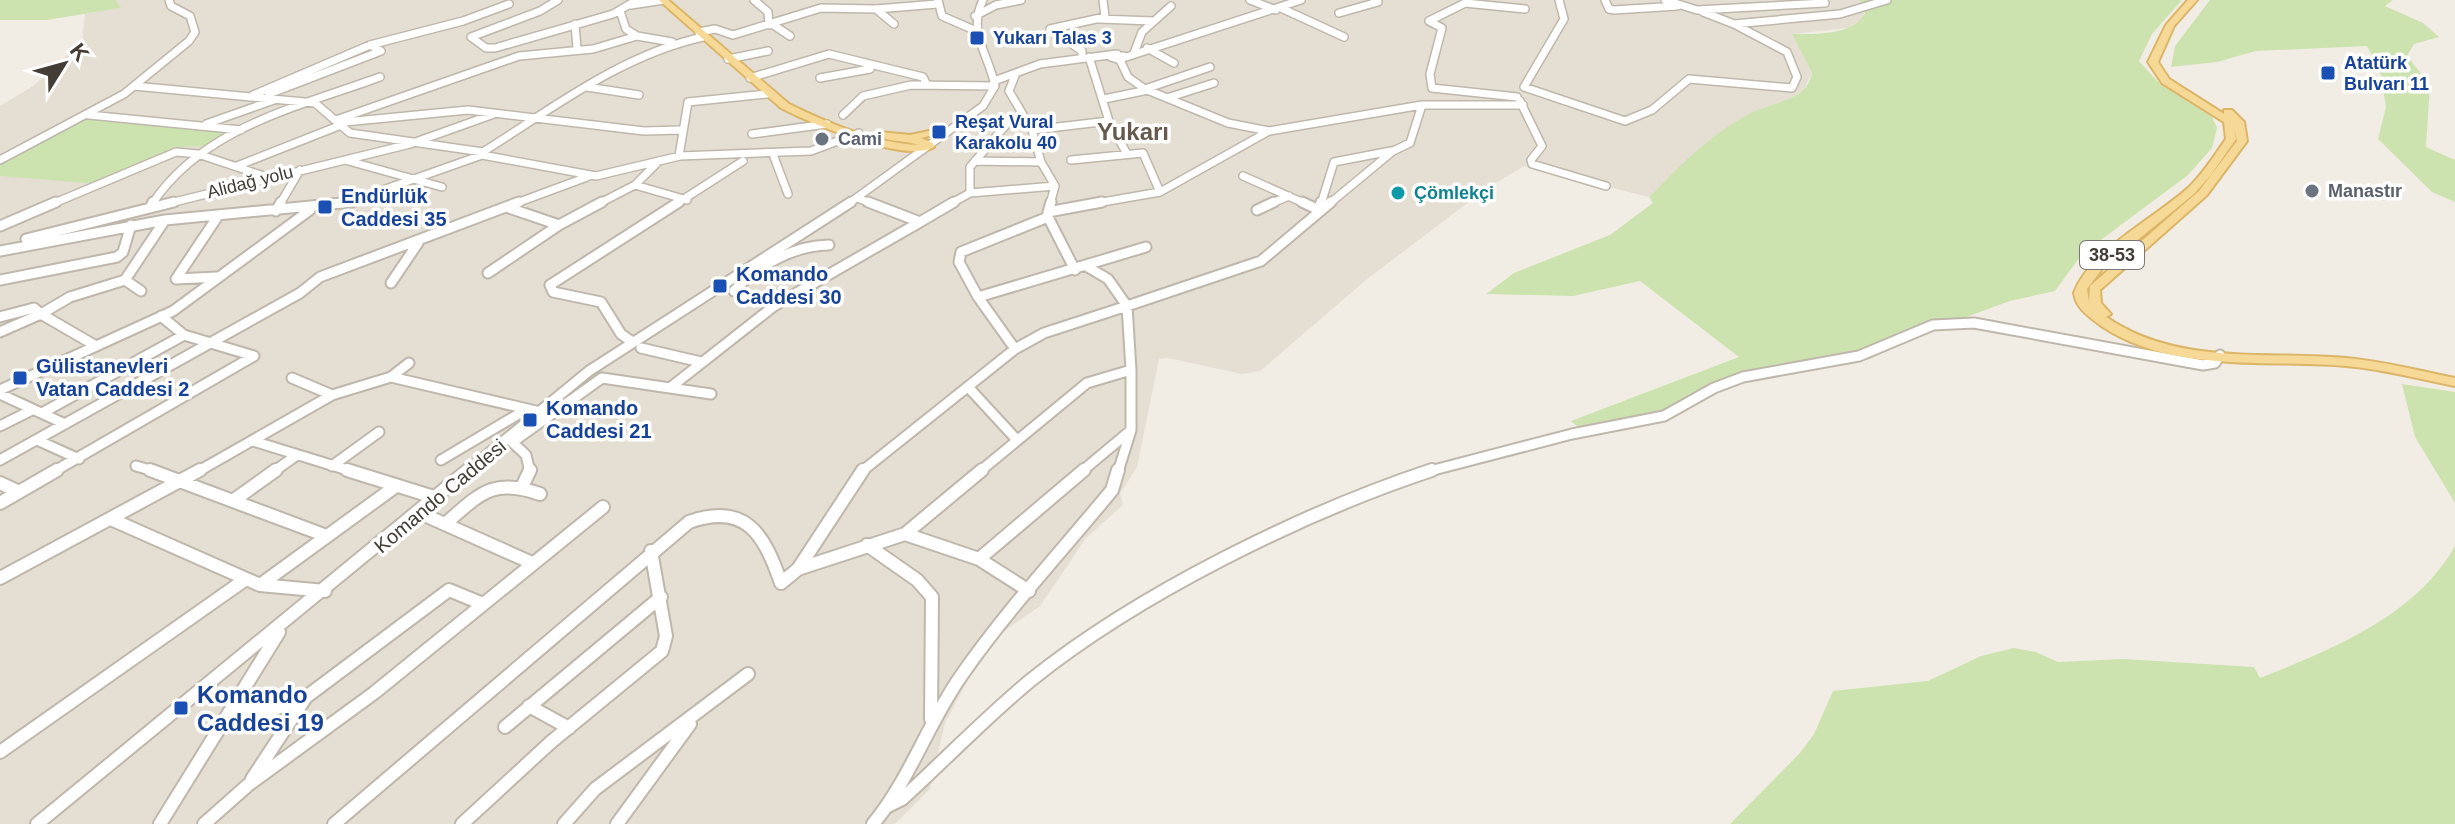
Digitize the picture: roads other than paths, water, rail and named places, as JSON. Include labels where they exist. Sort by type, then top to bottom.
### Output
[{"type":"main road","points":[[664,0],[767,94],[806,118],[891,146],[918,149]]},
{"type":"main road","name":"38-53","points":[[2193,0],[2170,25],[2153,62],[2165,81],[2229,121],[2231,139],[2192,190],[2102,264],[2082,285],[2079,294],[2091,313],[2134,339],[2166,348],[2220,355],[2363,361],[2455,382]]},
{"type":"main road","name":"38-53","points":[[2203,0],[2179,27],[2162,63],[2174,81],[2239,122],[2242,141],[2203,193],[2105,276],[2094,289],[2095,304],[2117,324],[2165,342],[2363,361],[2455,375]]},
{"type":"main road","points":[[859,133],[907,137],[939,132]]},
{"type":"main road","points":[[907,137],[918,149]]},
{"type":"street","points":[[0,160],[87,115],[134,86],[189,41],[195,32],[188,14],[171,6],[169,0]]},
{"type":"street","points":[[558,0],[548,8],[471,38],[492,49],[620,11],[634,2],[664,0]]},
{"type":"street","points":[[754,0],[768,12],[770,24],[790,36]]},
{"type":"street","points":[[859,196],[918,149],[983,106],[990,96],[994,84],[974,30],[975,16],[983,0]]},
{"type":"street","points":[[975,16],[996,5],[1021,0]]},
{"type":"street","points":[[1103,0],[1106,15],[1050,29],[1084,55],[1104,99],[1109,121],[1127,154]]},
{"type":"street","points":[[1250,0],[1344,37]]},
{"type":"street","points":[[1339,13],[1378,2],[1374,0]]},
{"type":"street","points":[[1559,0],[1564,19],[1524,87],[1520,101],[1542,146],[1531,161],[1532,164],[1606,186]]},
{"type":"street","points":[[1605,0],[1609,9],[1614,10],[1685,3]]},
{"type":"street","points":[[1524,87],[1625,121],[1634,120],[1650,110],[1689,79],[1786,90],[1792,88],[1797,77],[1787,52],[1685,3],[1665,0]]},
{"type":"street","points":[[1734,24],[1765,18],[1843,14],[1887,0]]},
{"type":"street","points":[[843,115],[867,94],[927,85],[994,84],[1040,64],[1084,55],[1119,58],[1296,1]]},
{"type":"street","points":[[4,250],[165,220],[347,204],[483,153],[647,51],[715,29],[733,35],[822,4],[876,9],[938,2],[942,16],[974,30]]},
{"type":"street","points":[[1520,101],[1432,88],[1429,68],[1441,44],[1442,28],[1429,21],[1465,3],[1525,9]]},
{"type":"street","points":[[1697,10],[1825,3]]},
{"type":"street","points":[[251,95],[370,45],[463,21],[509,4]]},
{"type":"street","points":[[1134,53],[1136,40],[1171,6]]},
{"type":"street","points":[[1750,7],[1765,18]]},
{"type":"street","points":[[876,9],[894,24]]},
{"type":"street","points":[[620,11],[626,29],[637,36],[676,42]]},
{"type":"street","points":[[1096,19],[1153,21]]},
{"type":"street","points":[[575,24],[577,49]]},
{"type":"street","points":[[237,166],[397,99],[505,60],[544,51],[593,49],[637,36]]},
{"type":"street","points":[[1084,55],[1090,39]]},
{"type":"street","points":[[263,97],[381,51],[370,45]]},
{"type":"street","points":[[1147,48],[1174,63]]},
{"type":"street","points":[[728,59],[768,51]]},
{"type":"street","points":[[750,78],[829,54],[923,77],[927,85]]},
{"type":"street","points":[[1119,58],[1130,80],[1146,90],[1228,123],[1269,131]]},
{"type":"street","points":[[807,61],[821,79],[879,67]]},
{"type":"street","points":[[1104,99],[1146,90],[1210,67]]},
{"type":"street","points":[[1016,73],[1009,91],[1032,130],[1041,162],[1055,186],[1048,214],[1057,229],[1067,261],[1075,270]]},
{"type":"street","points":[[151,206],[166,183],[198,154],[242,130],[380,77]]},
{"type":"street","points":[[1167,98],[1214,83]]},
{"type":"street","points":[[134,86],[315,103],[338,123],[370,138],[506,156],[590,176]]},
{"type":"street","points":[[587,87],[639,95]]},
{"type":"street","points":[[679,156],[680,130],[688,102],[767,94]]},
{"type":"street","points":[[859,196],[990,96]]},
{"type":"street","points":[[201,126],[277,99]]},
{"type":"street","points":[[397,99],[405,113]]},
{"type":"street","points":[[1015,349],[978,297],[959,262],[961,252],[1048,214],[1160,192],[1269,131],[1422,105],[1520,101]]},
{"type":"street","points":[[334,824],[651,551],[689,522],[721,515],[733,517],[762,536],[781,583],[798,569],[864,468],[1015,349],[1044,333],[1254,265],[1393,151],[1410,143],[1422,105]]},
{"type":"street","points":[[338,123],[405,113],[468,110],[644,131],[680,130]]},
{"type":"street","name":"Alidağ yolu","points":[[4,250],[19,241],[151,206],[410,144],[494,114]]},
{"type":"street","points":[[87,115],[242,130]]},
{"type":"street","points":[[970,193],[970,167],[1012,118],[1021,116]]},
{"type":"street","points":[[1032,130],[1109,121]]},
{"type":"street","points":[[752,134],[827,124]]},
{"type":"street","points":[[0,460],[300,293],[320,277],[418,243],[590,176],[704,153],[774,157],[807,153],[859,133]]},
{"type":"street","points":[[1319,210],[1334,162],[1393,151]]},
{"type":"street","points":[[0,226],[170,153],[198,154],[268,177]]},
{"type":"street","points":[[1071,160],[1143,153],[1160,192]]},
{"type":"street","points":[[774,157],[788,194]]},
{"type":"street","points":[[343,160],[421,178],[442,187]]},
{"type":"street","points":[[488,273],[559,225],[635,185],[659,161]]},
{"type":"street","points":[[701,362],[636,344],[621,334],[601,302],[553,292],[550,285],[687,200],[743,161]]},
{"type":"street","points":[[975,161],[1041,162]]},
{"type":"street","points":[[276,211],[300,170]]},
{"type":"street","points":[[1243,176],[1319,210]]},
{"type":"street","points":[[635,185],[687,200]]},
{"type":"street","points":[[671,387],[774,306],[970,193],[1055,186]]},
{"type":"street","points":[[859,196],[920,222]]},
{"type":"street","name":"Komando Caddesi","points":[[37,824],[510,440],[540,412],[636,344],[859,196]]},
{"type":"street","points":[[1257,210],[1289,196]]},
{"type":"street","points":[[509,208],[559,225]]},
{"type":"street","points":[[0,392],[161,316],[312,209]]},
{"type":"street","points":[[218,216],[176,279],[219,277]]},
{"type":"street","points":[[0,332],[70,297],[125,280],[165,220]]},
{"type":"street","points":[[0,280],[117,257],[123,252],[131,225]]},
{"type":"street","points":[[391,283],[418,243]]},
{"type":"street","points":[[774,306],[737,294],[734,289],[776,260],[812,245],[829,245]]},
{"type":"street","points":[[978,297],[1146,247]]},
{"type":"street","points":[[873,824],[888,806],[931,721],[963,673],[1112,490],[1131,430],[1127,306],[1108,279],[1086,266]]},
{"type":"street","points":[[125,280],[141,291]]},
{"type":"street","points":[[0,317],[34,308],[96,346]]},
{"type":"street","points":[[0,503],[254,356],[184,335],[161,316]]},
{"type":"street","points":[[888,806],[902,799],[1030,681],[1100,631],[1234,555],[1347,502],[1418,474],[1572,434],[1664,416],[1724,384],[1859,356],[1941,323],[1988,325],[2193,364],[2215,363],[2220,355]]},
{"type":"street","points":[[0,426],[37,412],[184,335]]},
{"type":"street","points":[[0,578],[113,520],[332,395],[391,377],[409,363]]},
{"type":"street","points":[[798,569],[905,534],[1087,383],[1131,370]]},
{"type":"street","points":[[391,377],[540,412]]},
{"type":"street","points":[[522,487],[530,477],[529,462],[510,440],[598,379],[614,377],[711,394]]},
{"type":"street","points":[[292,378],[332,395]]},
{"type":"street","points":[[969,388],[1017,440]]},
{"type":"street","points":[[0,392],[65,424]]},
{"type":"street","points":[[441,460],[527,409]]},
{"type":"street","points":[[979,559],[1131,430]]},
{"type":"street","points":[[332,466],[379,432]]},
{"type":"street","points":[[37,440],[79,459]]},
{"type":"street","points":[[253,441],[437,498]]},
{"type":"street","points":[[234,500],[297,455]]},
{"type":"street","points":[[136,466],[183,480],[324,535]]},
{"type":"street","points":[[0,483],[19,492]]},
{"type":"street","points":[[445,524],[491,487],[508,483],[540,494]]},
{"type":"street","points":[[260,585],[324,535],[396,486]]},
{"type":"street","points":[[204,824],[248,785],[374,693],[603,507]]},
{"type":"street","points":[[420,513],[532,563]]},
{"type":"street","points":[[113,520],[260,585],[325,591]]},
{"type":"street","points":[[905,534],[979,559],[1029,591]]},
{"type":"street","points":[[867,545],[917,580],[932,597],[931,721]]},
{"type":"street","points":[[462,824],[569,728],[662,651],[666,636],[651,551]]},
{"type":"street","points":[[0,752],[246,579]]},
{"type":"street","points":[[231,711],[267,712],[306,697],[449,590],[483,604]]},
{"type":"street","points":[[505,727],[646,606],[661,597]]},
{"type":"street","points":[[160,824],[284,624]]},
{"type":"street","points":[[564,824],[595,789],[748,674]]},
{"type":"street","points":[[248,785],[306,697]]},
{"type":"street","points":[[529,706],[569,728]]},
{"type":"street","points":[[617,824],[696,716]]},
{"type":"place","name":"Yukarı Talas 3","points":[[977,38]]},
{"type":"place","name":"Atatürk Bulvarı 11","points":[[2328,73]]},
{"type":"place","name":"Reşat Vural Karakolu 40","points":[[939,132]]},
{"type":"place","name":"Cami","points":[[822,139]]},
{"type":"place","name":"Manastır","points":[[2312,191]]},
{"type":"place","name":"Çömlekçi","points":[[1398,193]]},
{"type":"place","name":"Endürlük Caddesi 35","points":[[325,207]]},
{"type":"place","name":"Komando Caddesi 30","points":[[720,286]]},
{"type":"place","name":"Gülistanevleri Vatan Caddesi 2","points":[[20,378]]},
{"type":"place","name":"Komando Caddesi 21","points":[[530,420]]},
{"type":"place","name":"Komando Caddesi 19","points":[[181,708]]},
{"type":"district","name":"Yukarı","points":[[1133,131]]}]
